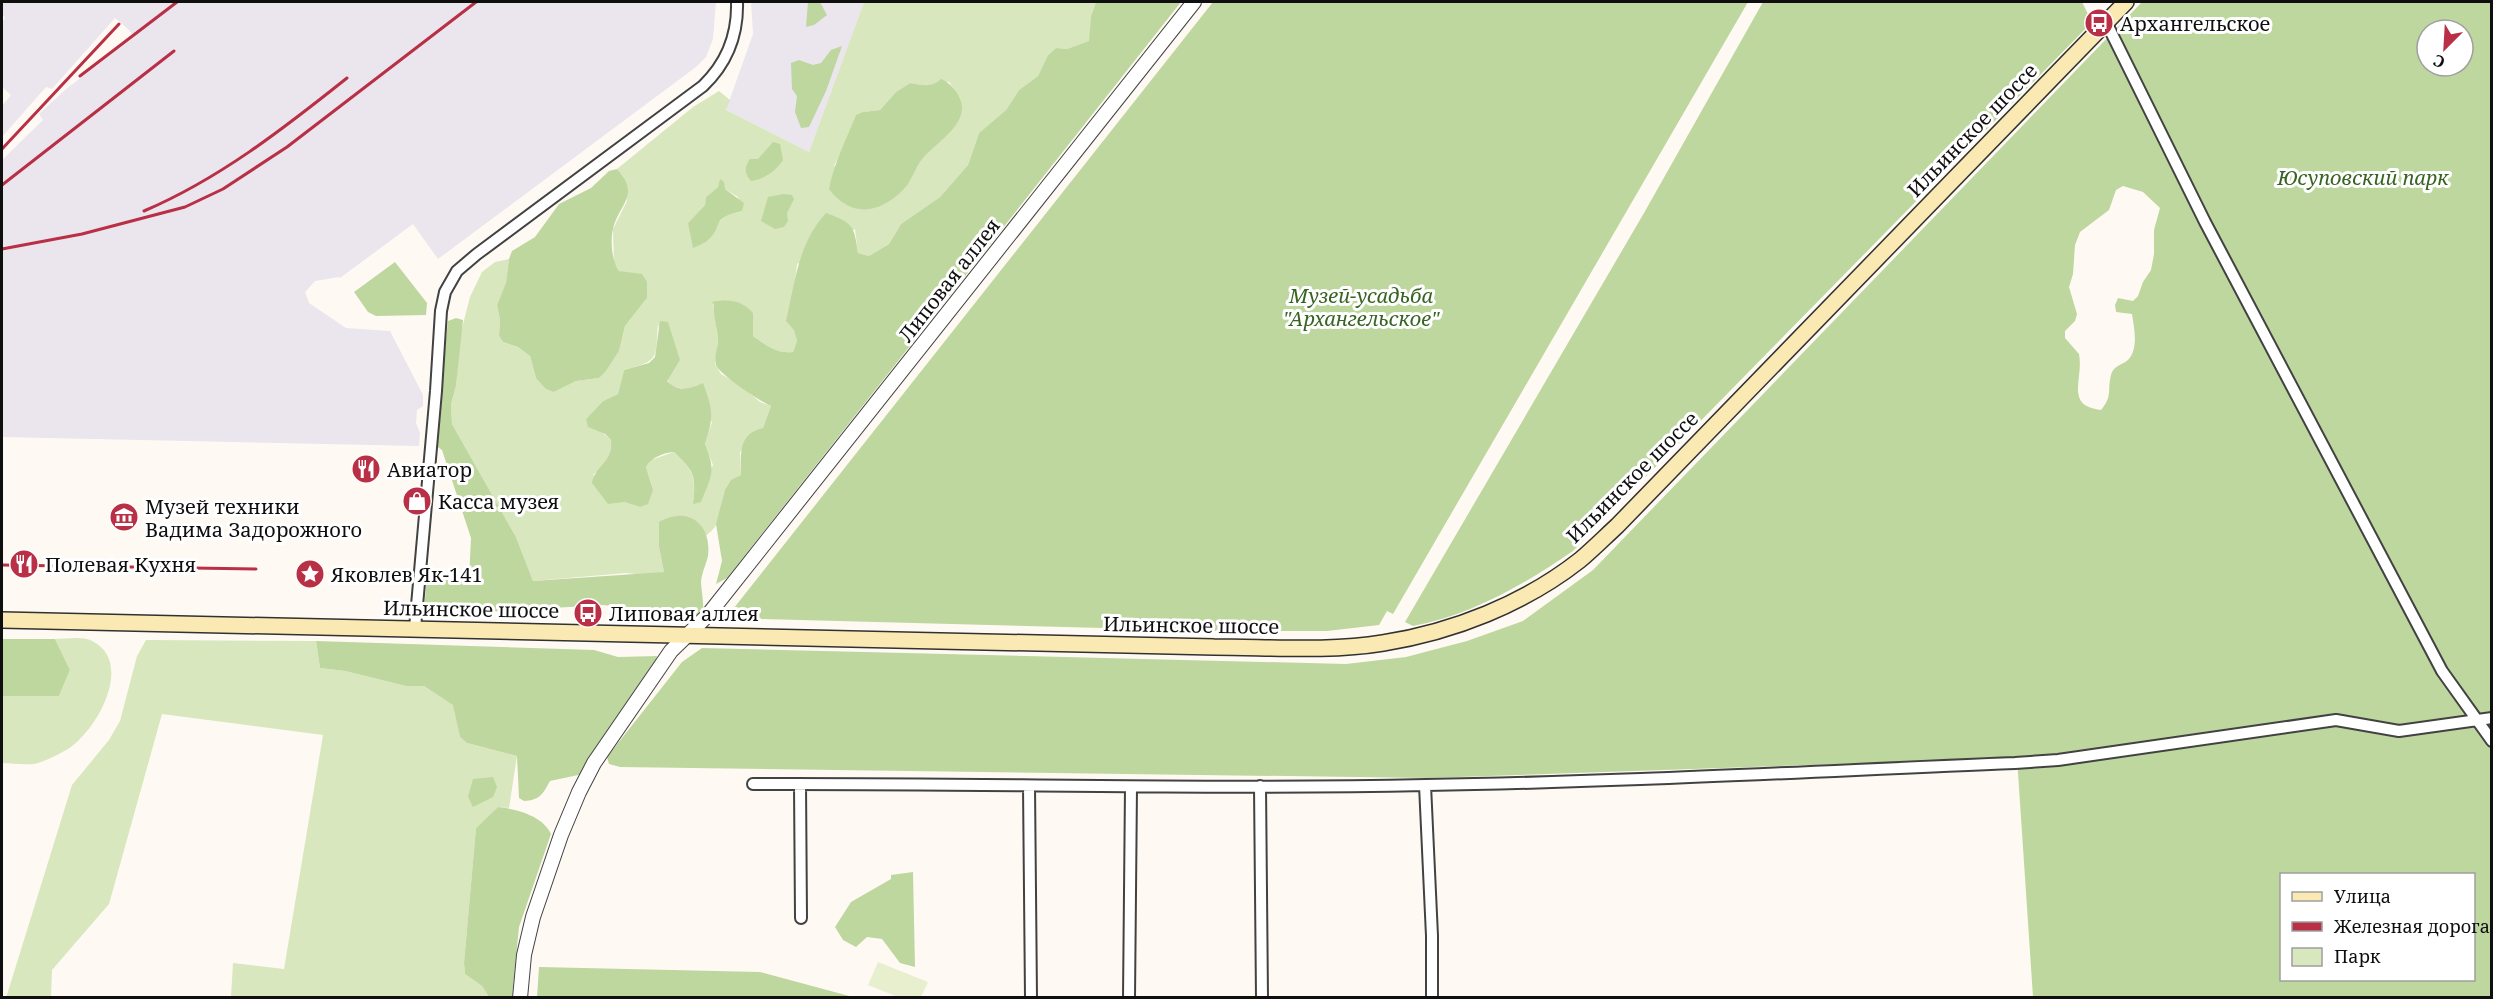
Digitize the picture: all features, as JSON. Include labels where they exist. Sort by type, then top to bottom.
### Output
[{"type":"main road","name":"Ильинское шоссе","points":[[2,620],[900,641],[1325,648],[1382,644],[1431,633],[1490,612],[1548,583],[1581,559],[1617,526],[2126,2]]},
{"type":"street","points":[[415,628],[440,322],[445,292],[457,271],[477,254],[703,86],[719,70],[735,30],[737,2]]},
{"type":"street","name":"Липовая аллея","points":[[520,998],[524,955],[533,917],[568,815],[594,763],[671,651],[708,615],[1194,2]]},
{"type":"street","points":[[2106,22],[2205,222],[2442,671],[2492,741]]},
{"type":"street","points":[[753,784],[1131,787],[1425,785],[1585,781],[2015,763],[2058,760],[2336,720],[2399,731],[2476,718],[2492,718]]},
{"type":"street","points":[[800,784],[801,918]]},
{"type":"street","points":[[1425,785],[1432,936],[1432,998]]},
{"type":"street","points":[[1029,786],[1031,998]]},
{"type":"street","points":[[1260,786],[1262,998]]},
{"type":"street","points":[[1129,998],[1131,787]]},
{"type":"shaded area","points":[[2,2],[716,2],[713,39],[706,57],[696,67],[438,259],[413,224],[340,278],[315,281],[305,292],[309,303],[346,328],[390,331],[423,395],[423,406],[417,410],[419,446],[2,437],[2,160],[43,120],[39,114],[65,90],[134,37],[115,18],[52,89],[46,87],[2,137],[2,106],[11,95],[2,87],[2,22],[5,18],[2,13]]},
{"type":"shaded area","points":[[751,2],[864,2],[809,152],[726,110],[753,34]]},
{"type":"green space","points":[[808,2],[820,2],[827,15],[814,25],[806,27]]},
{"type":"green space","points":[[864,2],[1096,2],[1091,16],[1090,41],[1067,49],[1056,48],[1048,55],[1038,76],[1019,90],[1006,110],[979,133],[968,165],[940,197],[901,224],[889,244],[869,256],[858,253],[855,229],[797,264],[793,313],[797,341],[793,352],[776,350],[753,336],[753,313],[713,302],[718,340],[715,364],[721,374],[742,386],[760,402],[771,406],[763,428],[740,452],[741,475],[733,480],[725,491],[719,517],[711,531],[706,536],[697,522],[659,547],[664,572],[533,581],[516,537],[452,424],[451,404],[456,386],[460,336],[470,297],[482,272],[495,262],[509,259],[506,284],[497,305],[500,320],[499,336],[503,342],[518,347],[530,356],[536,378],[554,392],[576,381],[599,378],[619,351],[625,326],[647,298],[647,282],[619,271],[614,264],[613,229],[627,201],[623,176],[617,169],[693,107],[719,91],[730,100],[726,110],[809,152]],"holes":[[[949,82],[957,95],[960,115],[950,132],[923,157],[904,189],[834,166],[856,116],[863,112],[880,110],[896,92],[910,83],[927,86]],[[720,180],[725,189],[738,197],[742,211],[721,220],[708,240],[688,223],[705,205],[706,197],[718,187]],[[658,323],[667,380],[672,386],[687,390],[712,422],[705,444],[713,465],[693,504],[694,480],[690,470],[674,452],[651,460],[646,467],[653,490],[640,507],[624,502],[593,475],[607,460],[611,440],[586,419],[603,401],[618,394],[624,370],[644,364],[654,356]]]},
{"type":"green space","points":[[1096,2],[1181,2],[727,578],[716,584],[722,561],[716,524],[725,490],[731,480],[741,475],[741,452],[745,440],[755,431],[763,428],[771,406],[732,381],[716,365],[718,337],[712,302],[729,301],[744,305],[753,313],[753,336],[776,350],[793,352],[797,341],[794,330],[786,321],[795,278],[809,237],[826,213],[851,226],[858,253],[869,256],[889,244],[901,224],[940,197],[968,165],[979,133],[1006,110],[1019,90],[1038,76],[1048,55],[1056,48],[1067,49],[1089,41],[1091,16]]},
{"type":"green space","name":"Музей-усадьба \"Архангельское\"","points":[[1213,2],[1748,2],[1393,614],[1387,611],[1379,625],[1327,631],[1220,631],[726,618]]},
{"type":"green space","points":[[1763,2],[2082,2],[2092,22],[1573,551],[1517,586],[1476,606],[1435,621],[1413,626],[1405,622],[1644,213]]},
{"type":"green space","name":"Юсуповский парк","points":[[2142,2],[2491,2],[2491,997],[2033,997],[2017,758],[1428,778],[620,767],[609,764],[607,757],[682,662],[702,648],[1346,664],[1406,657],[1467,641],[1523,621],[1593,570]],"holes":[[[2123,186],[2143,192],[2160,208],[2154,230],[2151,270],[2138,296],[2133,301],[2118,298],[2115,305],[2116,312],[2132,314],[2135,344],[2128,360],[2112,372],[2108,397],[2101,410],[2083,403],[2079,397],[2079,354],[2065,338],[2065,331],[2075,321],[2077,314],[2069,287],[2073,274],[2075,245],[2080,232],[2109,210],[2116,190]]]},
{"type":"green space","points":[[842,46],[826,91],[809,127],[801,128],[795,112],[797,96],[792,89],[791,63],[799,60],[813,65],[821,63],[831,50]]},
{"type":"green space","points":[[941,79],[952,87],[962,103],[961,115],[953,129],[920,162],[906,186],[894,198],[875,208],[865,209],[846,205],[829,189],[837,161],[856,115],[880,110],[896,92],[910,83],[931,85]]},
{"type":"green space","points":[[773,142],[780,144],[783,160],[769,174],[751,181],[746,170],[748,162],[750,159],[758,159]]},
{"type":"green space","points":[[617,169],[624,178],[628,193],[613,229],[613,257],[619,271],[642,274],[647,282],[647,298],[625,326],[619,351],[605,372],[599,378],[576,381],[554,392],[546,389],[536,378],[530,356],[518,347],[503,342],[499,336],[500,320],[497,305],[506,283],[509,259],[512,251],[535,237],[559,204],[591,188],[609,171]]},
{"type":"green space","points":[[720,179],[724,182],[725,189],[744,203],[742,211],[721,220],[707,241],[693,248],[688,223],[705,205],[706,197],[718,187]]},
{"type":"green space","points":[[792,195],[794,199],[787,213],[788,221],[784,227],[775,229],[761,221],[768,197]]},
{"type":"green space","points":[[395,262],[427,303],[426,315],[376,316],[368,312],[354,292]]},
{"type":"green space","points":[[456,318],[463,320],[456,386],[451,404],[452,424],[516,537],[533,581],[664,572],[659,547],[659,522],[670,517],[688,517],[702,527],[708,545],[708,556],[701,580],[703,615],[683,617],[602,605],[486,612],[424,609],[427,578],[469,579],[471,538],[442,450],[435,445],[448,321]]},
{"type":"green space","points":[[660,321],[668,322],[680,360],[667,381],[671,385],[685,389],[703,383],[706,392],[711,413],[705,444],[711,461],[710,479],[701,502],[693,504],[694,480],[690,470],[674,452],[666,453],[655,458],[646,467],[653,490],[648,504],[640,507],[624,502],[608,504],[592,483],[607,459],[611,440],[605,434],[588,427],[586,419],[603,401],[618,394],[624,370],[649,363],[655,357]]},
{"type":"green space","points":[[2,639],[55,639],[70,670],[59,696],[2,696]]},
{"type":"green space","points":[[55,639],[88,639],[105,651],[110,664],[111,680],[107,696],[90,727],[68,749],[34,764],[2,763],[2,696],[59,696],[70,670]]},
{"type":"green space","points":[[146,640],[316,641],[320,668],[345,671],[406,686],[424,686],[454,705],[460,737],[467,743],[517,756],[509,808],[498,807],[476,828],[464,963],[465,974],[482,986],[489,997],[231,997],[233,963],[284,969],[323,735],[162,714],[109,904],[52,970],[51,997],[6,998],[72,785],[109,740],[120,721],[137,656]]},
{"type":"green space","points":[[316,641],[594,650],[618,657],[657,656],[654,666],[583,774],[550,781],[540,795],[524,801],[519,798],[517,756],[467,743],[460,737],[453,705],[424,686],[406,686],[345,671],[320,668]]},
{"type":"green space","points":[[493,777],[497,787],[493,797],[473,807],[468,797],[473,779]]},
{"type":"green space","points":[[498,807],[536,818],[551,834],[519,927],[512,997],[489,997],[482,986],[465,974],[464,963],[476,828]]},
{"type":"green space","points":[[913,872],[915,967],[900,963],[882,939],[867,937],[856,947],[843,940],[835,927],[851,902],[891,879],[891,875]]},
{"type":"green space","points":[[878,962],[928,982],[921,997],[898,997],[868,985]]},
{"type":"green space","points":[[539,967],[760,972],[853,997],[537,997]]},
{"type":"railway","points":[[80,76],[177,2]]},
{"type":"railway","points":[[2,249],[82,234],[185,207],[223,189],[287,147],[476,2]]},
{"type":"railway","points":[[2,149],[119,24]]},
{"type":"railway","points":[[2,185],[174,51]]},
{"type":"railway","points":[[144,211],[198,184],[250,152],[347,78]]},
{"type":"railway","points":[[2,565],[256,569]]},
{"type":"place","name":"Архангельское","points":[[2099,23]]},
{"type":"place","name":"Авиатор","points":[[366,469]]},
{"type":"place","name":"Касса музея","points":[[417,501]]},
{"type":"place","name":"Музей техники Вадима Задорожного","points":[[124,517]]},
{"type":"place","name":"Полевая Кухня","points":[[24,564]]},
{"type":"place","name":"Яковлев Як-141","points":[[310,574]]},
{"type":"place","name":"Липовая аллея","points":[[588,613]]}]
